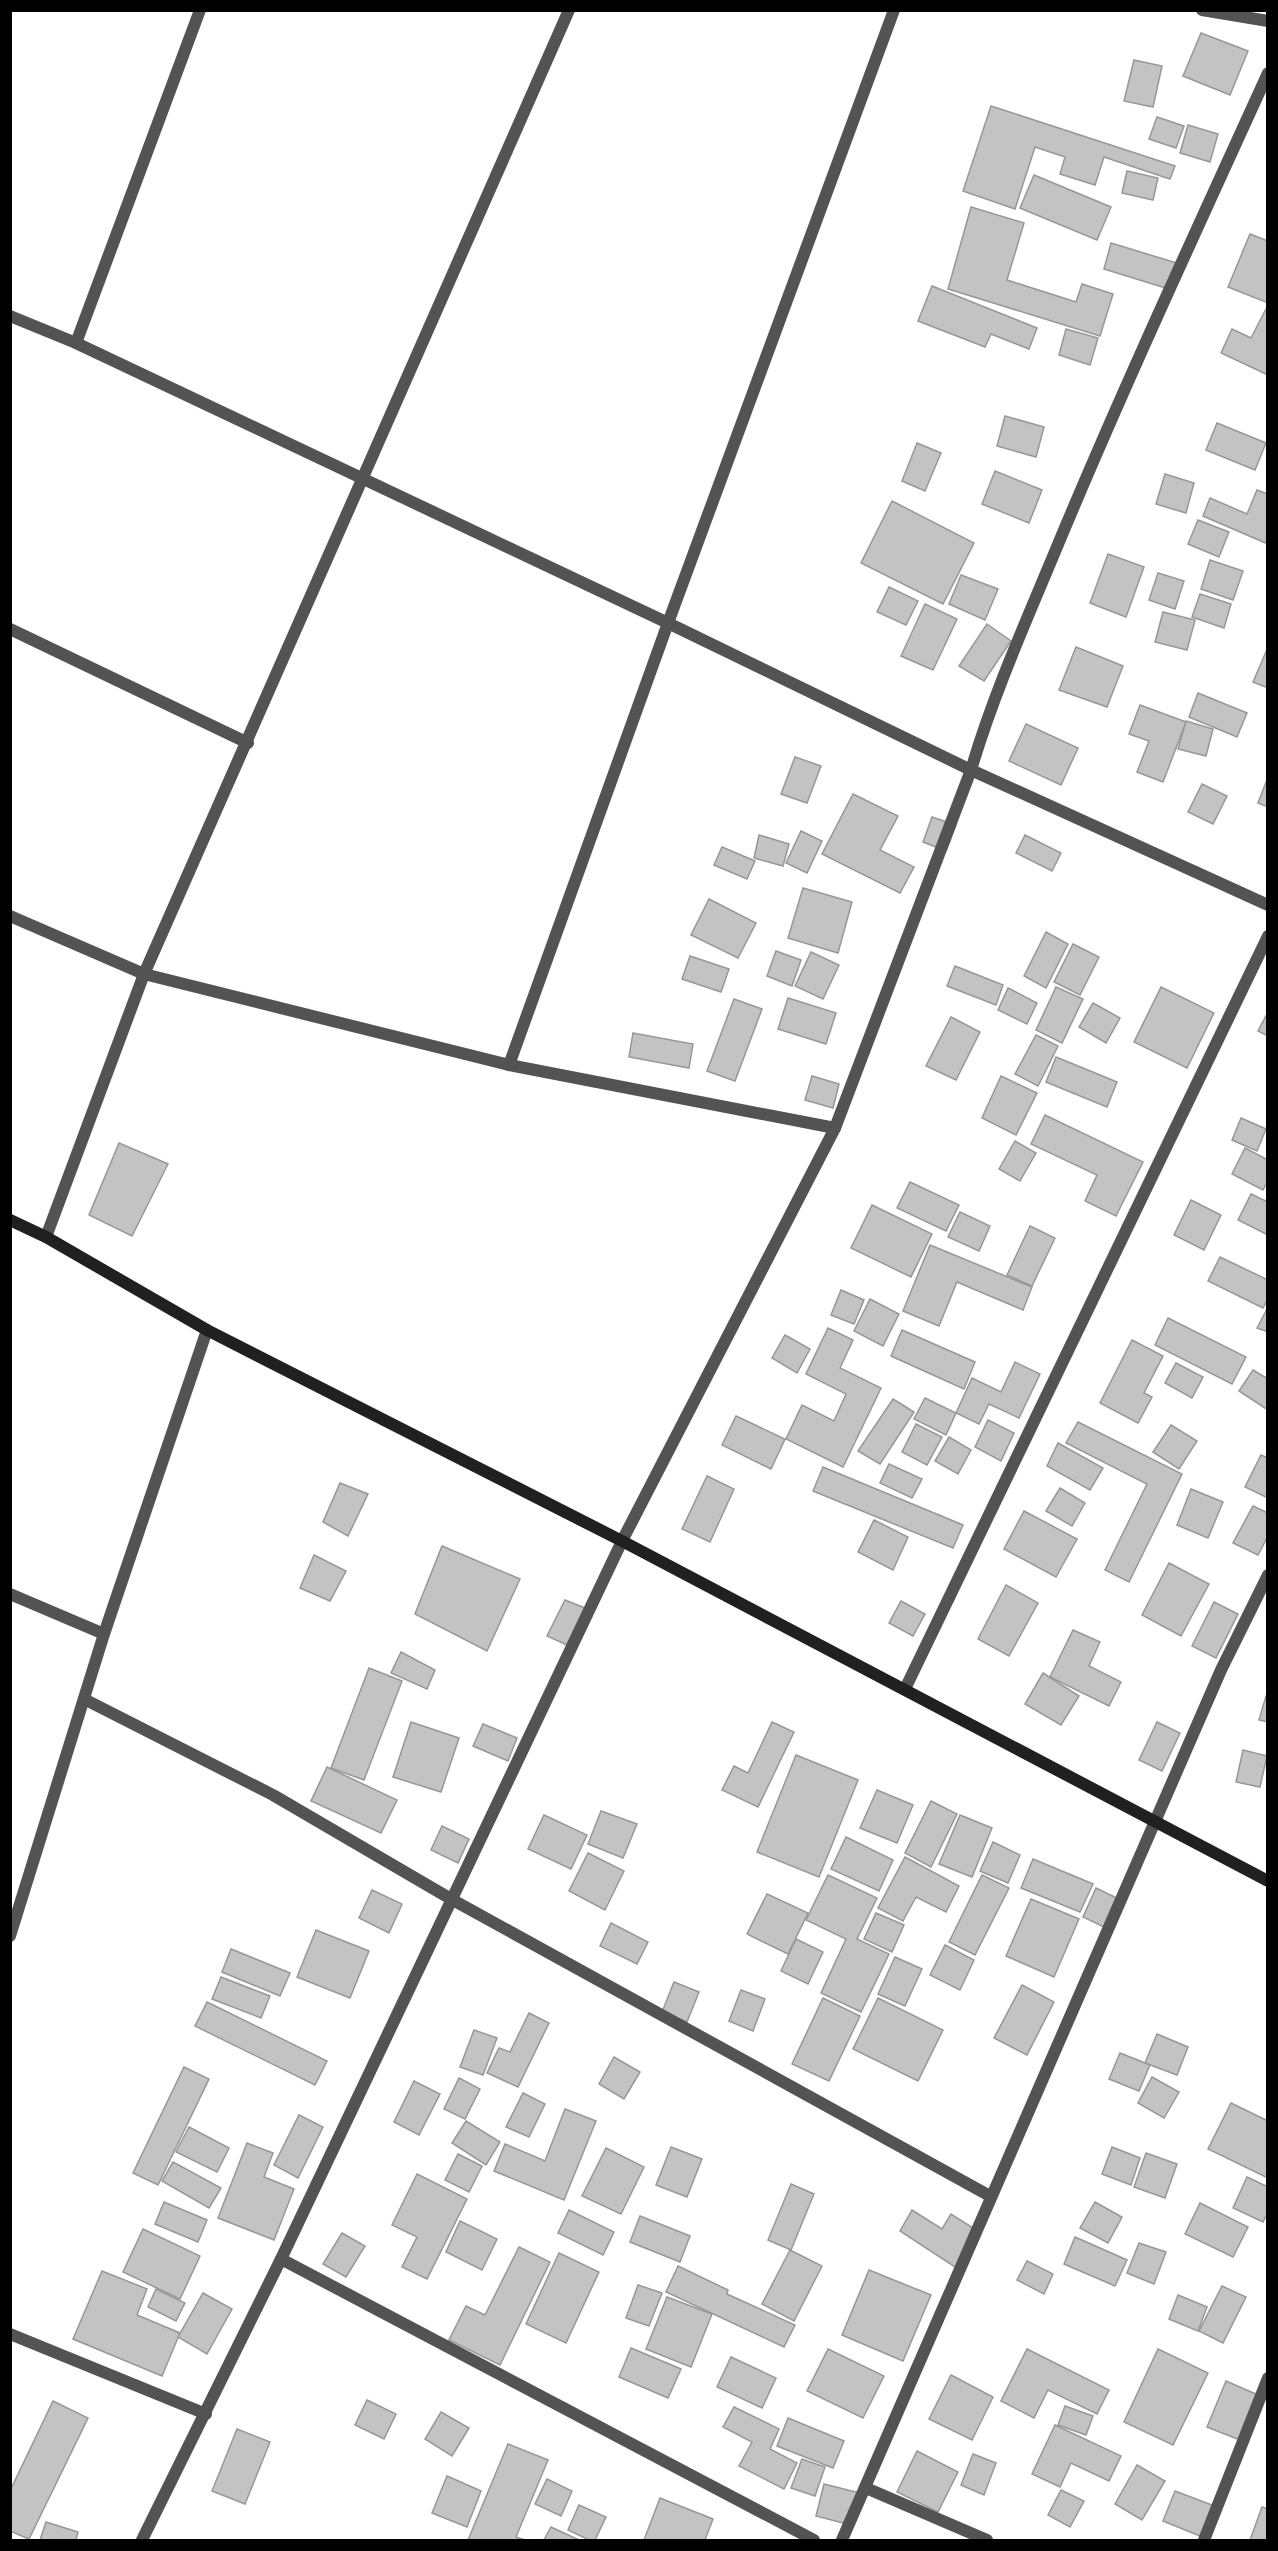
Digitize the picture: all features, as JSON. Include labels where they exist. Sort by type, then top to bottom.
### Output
[{"type":"street","points":[[76,343],[200,10]]},
{"type":"street","points":[[46,1237],[144,975],[569,10]]},
{"type":"street","points":[[509,1065],[668,623],[894,10]]},
{"type":"street","points":[[1202,10],[1268,21]]},
{"type":"street","points":[[142,2541],[281,2259],[622,1541],[836,1128],[971,770],[1005,673],[1098,449],[1268,73]]},
{"type":"street","points":[[10,316],[76,343],[668,623],[971,770],[1268,904]]},
{"type":"street","points":[[10,629],[248,743]]},
{"type":"street","points":[[10,916],[144,975],[509,1065],[836,1128]]},
{"type":"street","points":[[905,1689],[1268,936]]},
{"type":"street","points":[[10,1220],[46,1237],[207,1330],[622,1541],[1268,1881]]},
{"type":"street","points":[[10,1936],[104,1634],[207,1330]]},
{"type":"street","points":[[842,2541],[990,2196],[1221,1670],[1268,1575]]},
{"type":"street","points":[[10,1594],[104,1634]]},
{"type":"street","points":[[84,1699],[273,1795],[451,1899],[990,2196]]},
{"type":"street","points":[[281,2259],[814,2541]]},
{"type":"street","points":[[10,2334],[206,2414]]},
{"type":"street","points":[[1204,2541],[1268,2378]]},
{"type":"street","points":[[866,2488],[987,2541]]},
{"type":"building","points":[[1201,33],[1248,51],[1230,95],[1183,76]]},
{"type":"building","points":[[1134,60],[1162,66],[1153,107],[1124,101]]},
{"type":"building","points":[[991,106],[1175,166],[1170,179],[1104,157],[1095,185],[1060,174],[1065,157],[1035,147],[1015,209],[963,191]]},
{"type":"building","points":[[1157,117],[1184,126],[1176,148],[1149,139]]},
{"type":"building","points":[[1188,125],[1218,134],[1210,162],[1180,153]]},
{"type":"building","points":[[1127,171],[1158,178],[1153,200],[1122,193]]},
{"type":"building","points":[[1034,175],[1111,207],[1097,240],[1020,208]]},
{"type":"building","points":[[971,207],[1024,223],[1007,280],[1076,302],[1082,284],[1113,294],[1100,336],[948,289]]},
{"type":"building","points":[[1250,234],[1268,241],[1268,303],[1228,287]]},
{"type":"building","points":[[1111,243],[1180,264],[1172,290],[1104,269]]},
{"type":"building","points":[[932,286],[1037,328],[1029,349],[991,334],[985,347],[918,321]]},
{"type":"building","points":[[1267,307],[1268,375],[1221,353],[1232,329],[1251,338]]},
{"type":"building","points":[[1066,329],[1098,338],[1090,365],[1059,355]]},
{"type":"building","points":[[1005,416],[1044,427],[1036,457],[997,446]]},
{"type":"building","points":[[1217,423],[1266,443],[1255,470],[1206,450]]},
{"type":"building","points":[[917,443],[941,453],[925,491],[902,481]]},
{"type":"building","points":[[995,471],[1042,490],[1029,523],[982,504]]},
{"type":"building","points":[[1165,474],[1194,483],[1186,513],[1156,504]]},
{"type":"building","points":[[1257,490],[1268,494],[1268,544],[1203,516],[1210,498],[1247,514]]},
{"type":"building","points":[[892,501],[974,543],[943,604],[861,563]]},
{"type":"building","points":[[1198,520],[1229,532],[1219,557],[1188,544]]},
{"type":"building","points":[[1108,554],[1144,567],[1126,617],[1090,603]]},
{"type":"building","points":[[1210,560],[1243,571],[1233,600],[1201,589]]},
{"type":"building","points":[[1158,573],[1184,581],[1175,609],[1149,600]]},
{"type":"building","points":[[961,575],[998,589],[985,620],[949,604]]},
{"type":"building","points":[[889,587],[918,601],[906,625],[877,612]]},
{"type":"building","points":[[1200,594],[1231,604],[1224,628],[1192,617]]},
{"type":"building","points":[[925,604],[957,619],[933,670],[901,656]]},
{"type":"building","points":[[1163,612],[1195,620],[1187,650],[1155,642]]},
{"type":"building","points":[[987,624],[1011,641],[984,681],[959,666]]},
{"type":"building","points":[[1076,647],[1123,666],[1107,707],[1059,690]]},
{"type":"building","points":[[1268,647],[1268,688],[1253,682]]},
{"type":"building","points":[[1198,693],[1247,713],[1237,737],[1189,717]]},
{"type":"building","points":[[1140,705],[1186,722],[1163,782],[1137,772],[1149,741],[1129,734]]},
{"type":"building","points":[[1186,721],[1213,729],[1206,756],[1178,749]]},
{"type":"building","points":[[1026,724],[1078,748],[1061,785],[1009,761]]},
{"type":"building","points":[[795,757],[821,766],[807,803],[781,794]]},
{"type":"building","points":[[1268,777],[1268,807],[1258,803]]},
{"type":"building","points":[[1202,784],[1227,796],[1213,824],[1188,812]]},
{"type":"building","points":[[853,794],[898,816],[880,850],[914,867],[900,893],[822,854]]},
{"type":"building","points":[[932,817],[956,825],[946,851],[923,842]]},
{"type":"building","points":[[801,831],[822,841],[807,873],[786,863]]},
{"type":"building","points":[[759,835],[789,844],[783,866],[754,858]]},
{"type":"building","points":[[1025,835],[1061,853],[1052,871],[1016,853]]},
{"type":"building","points":[[722,847],[755,861],[747,879],[714,865]]},
{"type":"building","points":[[803,888],[852,902],[838,953],[788,938]]},
{"type":"building","points":[[709,899],[756,923],[738,958],[691,935]]},
{"type":"building","points":[[1046,932],[1068,944],[1046,988],[1024,976]]},
{"type":"building","points":[[1073,944],[1099,957],[1080,995],[1054,982]]},
{"type":"building","points":[[776,951],[801,960],[792,986],[767,976]]},
{"type":"building","points":[[811,952],[839,965],[823,999],[795,986]]},
{"type":"building","points":[[690,956],[729,969],[721,992],[682,979]]},
{"type":"building","points":[[955,966],[1003,985],[996,1005],[947,986]]},
{"type":"building","points":[[1056,987],[1083,999],[1062,1043],[1036,1030]]},
{"type":"building","points":[[1161,987],[1214,1013],[1187,1068],[1134,1042]]},
{"type":"building","points":[[1008,988],[1037,1003],[1027,1024],[998,1010]]},
{"type":"building","points":[[788,998],[836,1013],[826,1044],[778,1029]]},
{"type":"building","points":[[734,999],[762,1009],[735,1081],[707,1071]]},
{"type":"building","points":[[1093,1003],[1120,1018],[1106,1043],[1079,1027]]},
{"type":"building","points":[[1268,1012],[1268,1036],[1258,1031]]},
{"type":"building","points":[[951,1017],[980,1032],[956,1080],[926,1066]]},
{"type":"building","points":[[633,1033],[693,1044],[689,1068],[629,1057]]},
{"type":"building","points":[[1036,1035],[1058,1046],[1038,1086],[1015,1074]]},
{"type":"building","points":[[1056,1057],[1117,1082],[1107,1107],[1046,1082]]},
{"type":"building","points":[[812,1076],[839,1084],[833,1108],[805,1100]]},
{"type":"building","points":[[1001,1076],[1037,1093],[1016,1135],[982,1118]]},
{"type":"building","points":[[1045,1115],[1143,1162],[1116,1216],[1085,1201],[1097,1175],[1031,1144]]},
{"type":"building","points":[[1241,1118],[1266,1129],[1257,1151],[1232,1140]]},
{"type":"building","points":[[1015,1141],[1036,1153],[1020,1181],[999,1169]]},
{"type":"building","points":[[119,1143],[168,1164],[132,1236],[89,1215]]},
{"type":"building","points":[[1245,1148],[1268,1160],[1268,1180],[1263,1190],[1232,1174]]},
{"type":"building","points":[[910,1182],[959,1205],[946,1231],[897,1208]]},
{"type":"building","points":[[1251,1194],[1268,1202],[1268,1235],[1238,1220]]},
{"type":"building","points":[[1191,1200],[1221,1215],[1204,1250],[1174,1235]]},
{"type":"building","points":[[872,1205],[932,1234],[911,1277],[851,1248]]},
{"type":"building","points":[[960,1212],[990,1226],[979,1251],[948,1237]]},
{"type":"building","points":[[1030,1226],[1055,1238],[1032,1286],[1007,1275]]},
{"type":"building","points":[[930,1245],[1032,1287],[1023,1310],[957,1282],[939,1326],[903,1311]]},
{"type":"building","points":[[1220,1257],[1268,1280],[1268,1299],[1263,1308],[1208,1281]]},
{"type":"building","points":[[841,1290],[864,1300],[854,1324],[831,1315]]},
{"type":"building","points":[[870,1299],[899,1314],[883,1346],[854,1331]]},
{"type":"building","points":[[1268,1307],[1268,1332],[1257,1328]]},
{"type":"building","points":[[1168,1318],[1246,1357],[1232,1384],[1155,1345]]},
{"type":"building","points":[[828,1328],[853,1340],[840,1368],[881,1388],[843,1467],[786,1439],[802,1405],[834,1421],[846,1394],[806,1374]]},
{"type":"building","points":[[902,1330],[975,1362],[964,1389],[891,1356]]},
{"type":"building","points":[[785,1335],[810,1349],[797,1373],[772,1358]]},
{"type":"building","points":[[1132,1340],[1163,1356],[1144,1393],[1152,1397],[1138,1423],[1100,1403]]},
{"type":"building","points":[[1015,1362],[1040,1374],[1019,1418],[989,1404],[979,1424],[956,1413],[972,1378],[1001,1392]]},
{"type":"building","points":[[1176,1363],[1203,1377],[1192,1398],[1165,1383]]},
{"type":"building","points":[[1253,1370],[1268,1379],[1268,1410],[1239,1391]]},
{"type":"building","points":[[925,1398],[956,1413],[946,1435],[914,1419]]},
{"type":"building","points":[[893,1399],[914,1412],[880,1464],[858,1451]]},
{"type":"building","points":[[736,1416],[785,1439],[771,1469],[722,1445]]},
{"type":"building","points":[[988,1420],[1014,1433],[1001,1461],[975,1447]]},
{"type":"building","points":[[1078,1422],[1182,1474],[1129,1582],[1105,1570],[1147,1484],[1066,1443]]},
{"type":"building","points":[[916,1424],[942,1437],[927,1465],[902,1452]]},
{"type":"building","points":[[1171,1425],[1197,1441],[1179,1469],[1153,1452]]},
{"type":"building","points":[[949,1437],[971,1450],[958,1474],[935,1461]]},
{"type":"building","points":[[1058,1443],[1103,1468],[1090,1490],[1047,1466]]},
{"type":"building","points":[[1261,1455],[1268,1458],[1268,1498],[1245,1487]]},
{"type":"building","points":[[889,1464],[922,1479],[912,1498],[880,1483]]},
{"type":"building","points":[[823,1467],[963,1525],[953,1548],[813,1491]]},
{"type":"building","points":[[707,1476],[734,1489],[710,1542],[682,1529]]},
{"type":"building","points":[[340,1483],[368,1494],[348,1536],[323,1522]]},
{"type":"building","points":[[1060,1488],[1085,1503],[1072,1526],[1046,1511]]},
{"type":"building","points":[[1191,1489],[1223,1502],[1208,1538],[1177,1525]]},
{"type":"building","points":[[1253,1506],[1268,1513],[1268,1536],[1258,1555],[1233,1543]]},
{"type":"building","points":[[1024,1511],[1077,1539],[1056,1577],[1004,1549]]},
{"type":"building","points":[[874,1520],[908,1537],[893,1570],[858,1552]]},
{"type":"building","points":[[442,1546],[520,1579],[487,1651],[415,1614]]},
{"type":"building","points":[[314,1555],[346,1571],[330,1601],[300,1588]]},
{"type":"building","points":[[1169,1563],[1209,1584],[1181,1636],[1142,1615]]},
{"type":"building","points":[[1006,1585],[1038,1603],[1009,1656],[978,1639]]},
{"type":"building","points":[[565,1600],[585,1608],[567,1645],[547,1636]]},
{"type":"building","points":[[901,1601],[925,1614],[913,1636],[889,1623]]},
{"type":"building","points":[[1214,1602],[1238,1614],[1216,1658],[1192,1646]]},
{"type":"building","points":[[1073,1630],[1100,1642],[1089,1666],[1121,1682],[1109,1706],[1050,1677]]},
{"type":"building","points":[[401,1652],[435,1670],[427,1689],[391,1673]]},
{"type":"building","points":[[369,1668],[402,1681],[364,1780],[331,1768]]},
{"type":"building","points":[[1043,1673],[1079,1696],[1061,1725],[1025,1704]]},
{"type":"building","points":[[1266,1696],[1268,1696],[1268,1722],[1259,1720]]},
{"type":"building","points":[[411,1722],[459,1738],[441,1792],[393,1777]]},
{"type":"building","points":[[772,1722],[794,1732],[758,1807],[722,1790],[734,1766],[748,1773]]},
{"type":"building","points":[[1157,1722],[1180,1733],[1162,1771],[1139,1760]]},
{"type":"building","points":[[483,1724],[517,1738],[508,1761],[473,1746]]},
{"type":"building","points":[[1243,1750],[1267,1756],[1260,1787],[1236,1782]]},
{"type":"building","points":[[796,1755],[858,1780],[819,1877],[757,1852]]},
{"type":"building","points":[[327,1767],[397,1800],[381,1833],[311,1801]]},
{"type":"building","points":[[877,1790],[913,1805],[897,1843],[860,1828]]},
{"type":"building","points":[[931,1801],[957,1814],[931,1867],[905,1853]]},
{"type":"building","points":[[601,1811],[637,1824],[623,1858],[588,1844]]},
{"type":"building","points":[[544,1815],[587,1835],[571,1869],[528,1849]]},
{"type":"building","points":[[960,1815],[992,1828],[972,1877],[939,1864]]},
{"type":"building","points":[[442,1826],[469,1839],[458,1863],[431,1850]]},
{"type":"building","points":[[846,1837],[893,1860],[879,1891],[831,1869]]},
{"type":"building","points":[[993,1842],[1020,1855],[1008,1883],[980,1871]]},
{"type":"building","points":[[588,1853],[624,1871],[605,1910],[569,1891]]},
{"type":"building","points":[[905,1857],[959,1886],[946,1912],[916,1897],[903,1921],[878,1908]]},
{"type":"building","points":[[1033,1859],[1093,1884],[1080,1912],[1021,1888]]},
{"type":"building","points":[[828,1875],[877,1898],[857,1939],[889,1954],[861,2012],[821,1993],[846,1939],[806,1920]]},
{"type":"building","points":[[982,1875],[1009,1888],[975,1955],[949,1942]]},
{"type":"building","points":[[1096,1888],[1121,1900],[1108,1929],[1083,1917]]},
{"type":"building","points":[[372,1890],[402,1904],[389,1933],[359,1918]]},
{"type":"building","points":[[767,1894],[808,1913],[788,1954],[747,1934]]},
{"type":"building","points":[[1031,1899],[1079,1919],[1054,1977],[1006,1956]]},
{"type":"building","points":[[876,1913],[904,1925],[892,1952],[864,1939]]},
{"type":"building","points":[[611,1923],[648,1942],[637,1964],[600,1946]]},
{"type":"building","points":[[316,1930],[369,1951],[350,1998],[297,1977]]},
{"type":"building","points":[[796,1939],[823,1952],[808,1984],[781,1971]]},
{"type":"building","points":[[945,1945],[974,1960],[960,1990],[930,1975]]},
{"type":"building","points":[[231,1949],[290,1973],[280,1996],[222,1972]]},
{"type":"building","points":[[895,1957],[922,1969],[905,2006],[878,1994]]},
{"type":"building","points":[[221,1977],[270,1996],[261,2018],[212,1999]]},
{"type":"building","points":[[674,1982],[699,1992],[687,2022],[662,2012]]},
{"type":"building","points":[[1022,1985],[1054,2002],[1027,2055],[994,2038]]},
{"type":"building","points":[[741,1990],[765,1999],[753,2031],[729,2021]]},
{"type":"building","points":[[823,1998],[860,2016],[829,2081],[792,2064]]},
{"type":"building","points":[[878,1998],[943,2030],[918,2081],[853,2049]]},
{"type":"building","points":[[207,2002],[327,2061],[315,2085],[195,2026]]},
{"type":"building","points":[[529,2013],[549,2023],[518,2087],[487,2073],[499,2048],[510,2052]]},
{"type":"building","points":[[474,2030],[497,2038],[483,2075],[460,2067]]},
{"type":"building","points":[[1157,2034],[1188,2047],[1177,2075],[1145,2063]]},
{"type":"building","points":[[1120,2053],[1150,2065],[1139,2091],[1109,2079]]},
{"type":"building","points":[[614,2057],[640,2072],[624,2099],[599,2084]]},
{"type":"building","points":[[184,2067],[209,2079],[158,2185],[133,2173]]},
{"type":"building","points":[[1152,2077],[1179,2092],[1164,2118],[1138,2103]]},
{"type":"building","points":[[459,2078],[480,2089],[465,2119],[444,2109]]},
{"type":"building","points":[[414,2081],[440,2094],[419,2135],[394,2122]]},
{"type":"building","points":[[523,2093],[545,2104],[529,2137],[506,2127]]},
{"type":"building","points":[[1231,2103],[1268,2121],[1268,2178],[1208,2149]]},
{"type":"building","points":[[565,2109],[596,2121],[564,2200],[494,2171],[505,2144],[545,2161]]},
{"type":"building","points":[[299,2115],[323,2127],[298,2178],[274,2165]]},
{"type":"building","points":[[466,2121],[500,2142],[486,2165],[452,2143]]},
{"type":"building","points":[[189,2127],[229,2148],[217,2172],[176,2152]]},
{"type":"building","points":[[247,2143],[273,2153],[264,2177],[294,2189],[274,2240],[218,2218]]},
{"type":"building","points":[[671,2147],[702,2159],[687,2197],[656,2185]]},
{"type":"building","points":[[1112,2147],[1140,2158],[1131,2185],[1102,2174]]},
{"type":"building","points":[[606,2148],[644,2167],[621,2214],[582,2196]]},
{"type":"building","points":[[1146,2153],[1177,2164],[1165,2198],[1134,2187]]},
{"type":"building","points":[[458,2154],[482,2166],[469,2192],[445,2180]]},
{"type":"building","points":[[173,2162],[221,2188],[209,2208],[162,2181]]},
{"type":"building","points":[[417,2174],[467,2199],[427,2279],[402,2267],[417,2237],[392,2225]]},
{"type":"building","points":[[1247,2177],[1268,2187],[1268,2212],[1263,2222],[1233,2208]]},
{"type":"building","points":[[791,2184],[814,2194],[791,2250],[768,2240]]},
{"type":"building","points":[[164,2202],[207,2220],[198,2242],[155,2224]]},
{"type":"building","points":[[1095,2202],[1122,2217],[1108,2243],[1080,2228]]},
{"type":"building","points":[[1200,2203],[1248,2227],[1233,2257],[1185,2234]]},
{"type":"building","points":[[569,2210],[614,2232],[603,2255],[558,2233]]},
{"type":"building","points":[[912,2210],[942,2229],[951,2214],[981,2233],[958,2269],[900,2231]]},
{"type":"building","points":[[640,2216],[690,2236],[680,2262],[630,2242]]},
{"type":"building","points":[[460,2221],[497,2239],[482,2270],[446,2252]]},
{"type":"building","points":[[143,2229],[200,2256],[180,2299],[123,2272]]},
{"type":"building","points":[[342,2233],[365,2246],[346,2277],[323,2264]]},
{"type":"building","points":[[1075,2237],[1127,2260],[1115,2286],[1064,2264]]},
{"type":"building","points":[[1139,2243],[1166,2252],[1154,2284],[1127,2273]]},
{"type":"building","points":[[519,2247],[550,2262],[500,2365],[449,2340],[466,2306],[485,2315]]},
{"type":"building","points":[[790,2250],[822,2266],[794,2321],[762,2304]]},
{"type":"building","points":[[559,2253],[599,2272],[566,2343],[526,2324]]},
{"type":"building","points":[[1027,2261],[1053,2274],[1044,2294],[1017,2280]]},
{"type":"building","points":[[678,2266],[728,2290],[727,2294],[795,2325],[784,2347],[666,2292]]},
{"type":"building","points":[[869,2270],[931,2295],[903,2361],[842,2335]]},
{"type":"building","points":[[102,2271],[147,2289],[137,2315],[180,2333],[162,2376],[73,2339]]},
{"type":"building","points":[[638,2285],[662,2293],[649,2326],[626,2318]]},
{"type":"building","points":[[1222,2286],[1246,2297],[1223,2343],[1199,2331]]},
{"type":"building","points":[[156,2289],[185,2303],[176,2321],[148,2307]]},
{"type":"building","points":[[203,2293],[232,2309],[207,2354],[178,2337]]},
{"type":"building","points":[[1178,2295],[1207,2307],[1198,2331],[1169,2319]]},
{"type":"building","points":[[667,2297],[712,2314],[691,2367],[646,2349]]},
{"type":"building","points":[[631,2348],[681,2369],[668,2398],[619,2377]]},
{"type":"building","points":[[828,2349],[884,2376],[863,2418],[807,2391]]},
{"type":"building","points":[[1027,2349],[1109,2390],[1097,2414],[1048,2390],[1034,2418],[1001,2401]]},
{"type":"building","points":[[1158,2349],[1208,2373],[1173,2445],[1124,2422]]},
{"type":"building","points":[[731,2357],[776,2378],[762,2408],[717,2387]]},
{"type":"building","points":[[951,2375],[993,2397],[972,2440],[929,2419]]},
{"type":"building","points":[[1226,2381],[1258,2395],[1240,2440],[1207,2427]]},
{"type":"building","points":[[367,2400],[396,2414],[384,2439],[355,2425]]},
{"type":"building","points":[[53,2401],[88,2418],[29,2539],[10,2531],[10,2491]]},
{"type":"building","points":[[1065,2406],[1093,2416],[1086,2435],[1058,2425]]},
{"type":"building","points":[[734,2407],[779,2429],[770,2449],[797,2463],[784,2489],[739,2466],[752,2442],[723,2427]]},
{"type":"building","points":[[441,2412],[469,2428],[452,2456],[425,2439]]},
{"type":"building","points":[[788,2418],[844,2441],[833,2468],[777,2446]]},
{"type":"building","points":[[1055,2425],[1121,2456],[1109,2481],[1071,2463],[1060,2487],[1032,2474]]},
{"type":"building","points":[[237,2429],[270,2442],[245,2504],[212,2491]]},
{"type":"building","points":[[508,2444],[548,2460],[516,2537],[525,2540],[468,2540]]},
{"type":"building","points":[[917,2451],[958,2472],[938,2512],[897,2492]]},
{"type":"building","points":[[973,2454],[996,2463],[984,2495],[961,2485]]},
{"type":"building","points":[[802,2459],[825,2467],[815,2496],[791,2488]]},
{"type":"building","points":[[1137,2465],[1165,2481],[1142,2520],[1115,2504]]},
{"type":"building","points":[[447,2476],[481,2491],[467,2527],[432,2513]]},
{"type":"building","points":[[547,2479],[572,2491],[561,2516],[535,2504]]},
{"type":"building","points":[[824,2484],[860,2493],[851,2525],[816,2516]]},
{"type":"building","points":[[1061,2490],[1084,2501],[1070,2527],[1048,2515]]},
{"type":"building","points":[[1175,2491],[1217,2507],[1205,2538],[1163,2521]]},
{"type":"building","points":[[660,2498],[713,2519],[705,2540],[644,2540]]},
{"type":"building","points":[[579,2505],[606,2517],[595,2540],[589,2540],[568,2530]]},
{"type":"building","points":[[1262,2507],[1268,2509],[1268,2540],[1250,2540]]},
{"type":"building","points":[[46,2522],[78,2532],[76,2540],[40,2540]]},
{"type":"building","points":[[551,2527],[579,2540],[544,2540]]}]
